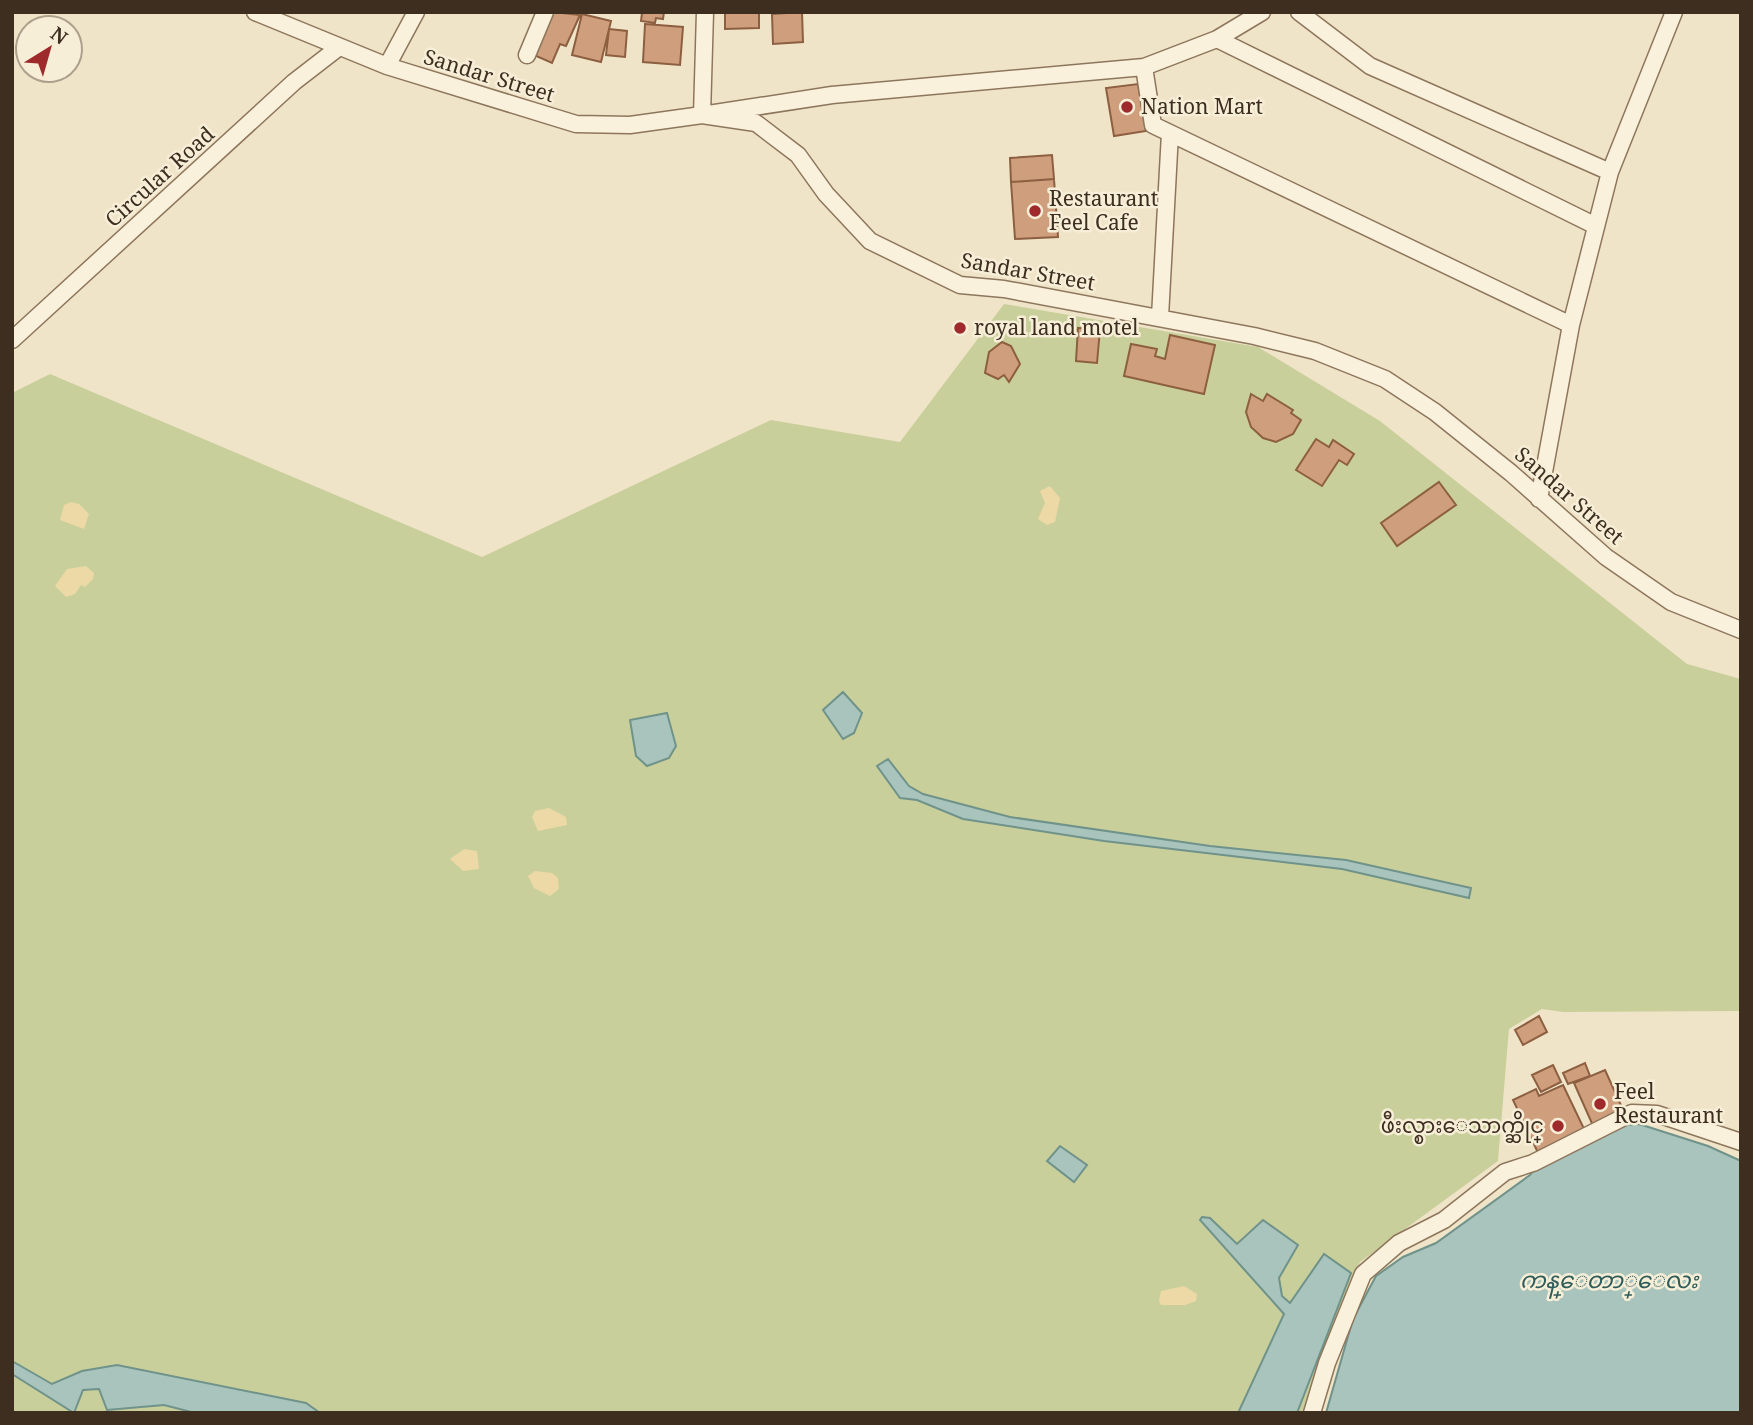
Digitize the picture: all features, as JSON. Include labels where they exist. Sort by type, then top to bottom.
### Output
[{"type":"street","name":"Sandar Street","points":[[255,12],[387,66],[576,124],[630,125],[702,115],[756,123],[799,155],[826,194],[870,241],[960,285],[1004,289],[1160,317],[1315,351],[1385,379],[1435,412],[1606,557],[1671,602],[1741,630]]},
{"type":"street","points":[[387,66],[416,12]]},
{"type":"street","points":[[527,55],[545,12]]},
{"type":"street","points":[[705,12],[702,115],[832,94],[1144,68],[1217,39],[1262,12]]},
{"type":"street","points":[[1299,12],[1370,65],[1610,172]]},
{"type":"street","points":[[1539,499],[1571,325],[1610,172],[1674,12]]},
{"type":"street","points":[[1217,39],[1597,226]]},
{"type":"street","name":"Circular Road","points":[[12,340],[294,82],[338,48]]},
{"type":"street","points":[[1144,68],[1153,125],[1571,325]]},
{"type":"street","points":[[1160,317],[1170,133]]},
{"type":"street","points":[[1312,1413],[1326,1363],[1363,1273],[1399,1243],[1444,1220],[1480,1195],[1505,1172],[1533,1163],[1632,1113],[1657,1114],[1741,1142]]},
{"type":"green space","points":[[1004,304],[1258,347],[1380,421],[1687,664],[1741,679],[1741,1011],[1563,1012],[1542,1009],[1509,1029],[1498,1161],[1360,1262],[1302,1413],[12,1413],[12,393],[50,374],[482,557],[771,420],[900,442]]},
{"type":"sand","points":[[1050,486],[1060,498],[1055,522],[1047,525],[1038,519],[1045,503],[1040,491]]},
{"type":"sand","points":[[71,502],[79,504],[89,514],[84,529],[60,520],[64,505]]},
{"type":"sand","points":[[86,566],[94,573],[93,579],[85,587],[81,585],[75,594],[66,597],[55,586],[67,569]]},
{"type":"sand","points":[[549,808],[566,817],[567,825],[538,831],[532,817],[535,811]]},
{"type":"sand","points":[[464,849],[477,851],[479,869],[463,871],[450,859]]},
{"type":"sand","points":[[535,871],[552,873],[558,878],[559,889],[550,896],[534,888],[528,876]]},
{"type":"sand","points":[[1184,1286],[1197,1294],[1196,1301],[1185,1305],[1161,1305],[1161,1291]]},
{"type":"water","points":[[843,692],[862,713],[854,733],[843,739],[823,710]]},
{"type":"water","points":[[667,713],[676,746],[669,758],[647,766],[636,756],[630,720]]},
{"type":"water","points":[[888,759],[909,786],[923,794],[1010,817],[1210,846],[1346,860],[1471,888],[1469,898],[1342,869],[1104,841],[963,819],[917,800],[900,798],[877,766]]},
{"type":"water","name":"ကန္ေတာ္ေလး","points":[[1639,1124],[1708,1146],[1741,1161],[1741,1413],[1326,1413],[1353,1319],[1376,1276],[1403,1257],[1436,1243],[1530,1175],[1540,1160],[1615,1126]]},
{"type":"water","points":[[1060,1146],[1087,1165],[1074,1182],[1047,1161]]},
{"type":"water","points":[[1202,1217],[1210,1218],[1237,1244],[1263,1220],[1298,1245],[1279,1278],[1282,1296],[1290,1303],[1324,1254],[1351,1273],[1297,1413],[1238,1413],[1284,1314],[1200,1220]]},
{"type":"water","points":[[12,1361],[52,1384],[82,1371],[117,1365],[306,1403],[320,1413],[195,1413],[164,1405],[107,1410],[99,1389],[83,1390],[74,1413],[12,1374]]},
{"type":"building","points":[[553,12],[580,15],[566,46],[560,44],[552,63],[534,55]]},
{"type":"building","points":[[635,12],[664,12],[663,19],[656,18],[655,23],[641,21],[642,13]]},
{"type":"building","points":[[725,12],[759,12],[759,28],[725,29]]},
{"type":"building","points":[[802,12],[803,42],[773,44],[772,14]]},
{"type":"building","points":[[582,14],[611,21],[601,62],[572,55]]},
{"type":"building","points":[[645,24],[683,27],[680,65],[643,62]]},
{"type":"building","points":[[609,29],[627,31],[625,57],[606,55]]},
{"type":"building","points":[[1138,84],[1146,131],[1114,136],[1106,88]]},
{"type":"building","points":[[1052,155],[1054,179],[1011,182],[1010,158]]},
{"type":"building","points":[[1054,179],[1058,237],[1015,239],[1011,182]]},
{"type":"building","points":[[1078,328],[1100,329],[1097,363],[1076,361]]},
{"type":"building","points":[[1170,335],[1215,345],[1204,394],[1124,376],[1131,344],[1157,349],[1155,356],[1165,359]]},
{"type":"building","points":[[1002,342],[1011,346],[1020,364],[1009,382],[1004,375],[998,379],[985,373],[989,352]]},
{"type":"building","points":[[1251,394],[1263,401],[1267,394],[1293,410],[1291,413],[1301,420],[1293,434],[1276,442],[1263,438],[1251,427],[1246,412]]},
{"type":"building","points":[[1316,439],[1329,447],[1333,440],[1354,454],[1347,465],[1339,460],[1322,486],[1296,470]]},
{"type":"building","points":[[1439,482],[1456,505],[1397,546],[1381,523]]},
{"type":"building","points":[[1539,1016],[1547,1032],[1523,1045],[1515,1030]]},
{"type":"building","points":[[1585,1063],[1590,1076],[1568,1084],[1563,1073]]},
{"type":"building","points":[[1553,1065],[1561,1082],[1541,1092],[1532,1075]]},
{"type":"building","points":[[1605,1070],[1625,1114],[1594,1128],[1574,1083]]},
{"type":"building","points":[[1563,1085],[1586,1133],[1539,1155],[1513,1100],[1536,1089],[1539,1096]]},
{"type":"place","name":"Nation Mart","points":[[1127,107]]},
{"type":"place","name":"Restaurant Feel Cafe","points":[[1035,211]]},
{"type":"place","name":"royal land motel","points":[[960,328]]},
{"type":"place","name":"Feel Restaurant","points":[[1600,1104]]},
{"type":"place","name":"ဖီးလ္စားေသာက္ဆိုင္","points":[[1558,1126]]}]
